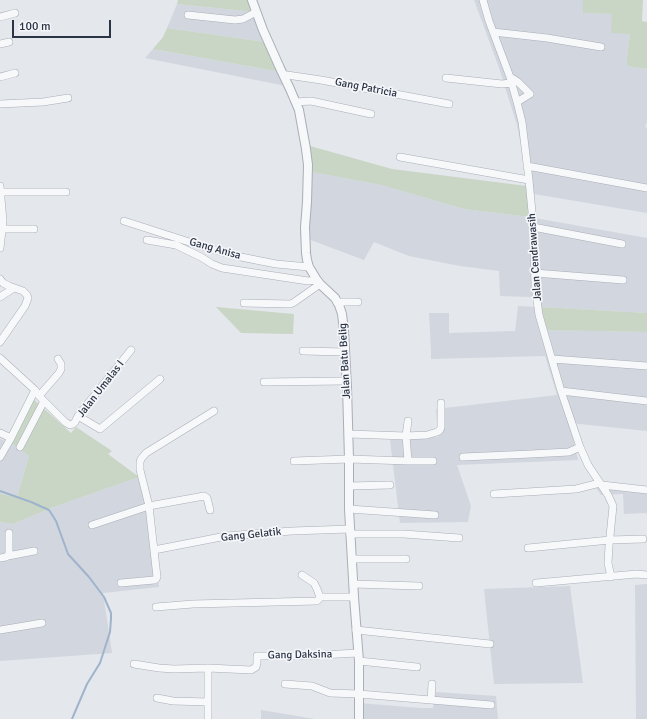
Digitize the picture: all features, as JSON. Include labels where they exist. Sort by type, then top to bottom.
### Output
[{"type":"street","name":"Jalan Batu Belig","points":[[252,0],[271,50],[296,102],[303,131],[308,165],[305,227],[306,253],[309,267],[318,282],[337,302],[342,314],[349,434],[349,509],[358,657],[359,719]]},
{"type":"street","name":"Jalan Cendrawasih","points":[[483,0],[510,80],[522,122],[529,180],[533,227],[535,286],[539,315],[561,391],[580,447],[588,464],[608,494],[613,506],[608,563],[611,577]]},
{"type":"street","points":[[188,15],[235,20],[243,19],[256,12]]},
{"type":"street","points":[[0,17],[14,13]]},
{"type":"street","points":[[494,32],[547,38],[600,47]]},
{"type":"street","points":[[0,44],[9,42]]},
{"type":"street","points":[[0,76],[15,73]]},
{"type":"street","name":"Gang Patricia","points":[[284,75],[287,74],[322,80],[449,104]]},
{"type":"street","points":[[446,78],[502,84],[510,80],[518,82],[530,94],[517,102]]},
{"type":"street","points":[[0,104],[43,102],[68,98]]},
{"type":"street","points":[[296,102],[311,101],[371,114]]},
{"type":"street","points":[[400,157],[529,180]]},
{"type":"street","points":[[527,166],[647,188]]},
{"type":"street","points":[[0,248],[2,210],[1,189],[66,192]]},
{"type":"street","name":"Gang Anisa","points":[[124,221],[241,257],[276,264],[309,267]]},
{"type":"street","points":[[533,227],[622,244]]},
{"type":"street","points":[[1,229],[34,229]]},
{"type":"street","points":[[147,240],[176,245],[222,268],[318,282]]},
{"type":"street","points":[[535,273],[623,280]]},
{"type":"street","points":[[0,342],[25,306],[28,298],[23,291],[1,282]]},
{"type":"street","points":[[244,303],[293,303],[318,282]]},
{"type":"street","points":[[0,297],[14,288]]},
{"type":"street","points":[[337,302],[358,302]]},
{"type":"street","name":"Jalan Umalas I","points":[[0,358],[68,424],[73,424],[131,350]]},
{"type":"street","points":[[303,351],[345,352]]},
{"type":"street","points":[[0,457],[39,396],[61,368],[61,364],[58,359]]},
{"type":"street","points":[[552,359],[647,366]]},
{"type":"street","points":[[78,416],[100,429],[160,379]]},
{"type":"street","points":[[264,382],[346,381]]},
{"type":"street","points":[[561,391],[647,401]]},
{"type":"street","points":[[20,447],[39,396]]},
{"type":"street","points":[[349,434],[406,436],[431,434],[440,430],[441,427],[441,403]]},
{"type":"street","points":[[121,583],[156,579],[149,506],[139,466],[143,456],[214,411]]},
{"type":"street","points":[[408,421],[406,436],[408,461]]},
{"type":"street","points":[[0,433],[11,438]]},
{"type":"street","points":[[463,457],[569,452],[580,447]]},
{"type":"street","points":[[294,461],[349,459],[433,461]]},
{"type":"street","points":[[494,494],[576,489],[601,484],[647,490]]},
{"type":"street","points":[[349,486],[390,485]]},
{"type":"street","points":[[92,524],[149,506],[204,496],[207,498],[210,510]]},
{"type":"street","points":[[349,509],[435,515]]},
{"type":"street","name":"Gang Gelatik","points":[[154,550],[226,536],[292,531],[404,534],[459,538]]},
{"type":"street","points":[[8,556],[9,533]]},
{"type":"street","points":[[528,548],[610,540],[643,539]]},
{"type":"street","points":[[0,558],[34,551]]},
{"type":"street","points":[[352,559],[406,559]]},
{"type":"street","points":[[536,582],[637,574],[647,575]]},
{"type":"street","points":[[302,575],[314,583],[320,597]]},
{"type":"street","points":[[353,584],[419,586]]},
{"type":"street","points":[[156,607],[201,604],[317,601],[320,597],[354,597]]},
{"type":"street","points":[[0,630],[42,623]]},
{"type":"street","points":[[356,630],[490,644]]},
{"type":"street","name":"Gang Daksina","points":[[208,668],[251,670],[256,667],[258,656],[358,657]]},
{"type":"street","points":[[358,657],[417,667]]},
{"type":"street","points":[[134,664],[174,669],[208,668],[208,719]]},
{"type":"street","points":[[285,684],[312,686],[330,693],[491,705]]},
{"type":"street","points":[[431,700],[432,684]]},
{"type":"street","points":[[157,698],[173,701],[208,702]]},
{"type":"shaded area","points":[[474,0],[583,0],[583,13],[613,14],[630,34],[627,66],[647,69],[647,122],[645,127],[647,128],[647,213],[528,193],[525,166],[517,125],[498,65]]},
{"type":"shaded area","points":[[177,4],[254,12],[265,42],[167,28]]},
{"type":"shaded area","points":[[153,49],[281,72],[286,86],[145,58]]},
{"type":"shaded area","points":[[307,171],[381,185],[464,209],[529,217],[647,238],[647,313],[539,307],[540,330],[647,332],[647,431],[570,423],[578,460],[457,465],[471,506],[468,522],[400,523],[390,440],[438,437],[436,409],[557,395],[545,356],[431,359],[429,313],[449,313],[449,333],[515,331],[518,306],[538,307],[536,296],[500,296],[499,271],[460,266],[409,256],[374,242],[364,260],[300,236],[300,228],[306,200]]},
{"type":"shaded area","points":[[0,439],[11,443],[29,456],[17,497],[0,494]]},
{"type":"shaded area","points":[[139,477],[146,484],[159,587],[103,593],[112,653],[0,661],[0,522],[13,524],[51,508]]},
{"type":"shaded area","points":[[592,482],[647,486],[647,515],[646,513],[624,514],[623,494],[601,495]]},
{"type":"shaded area","points":[[647,584],[647,719],[636,719],[635,585]]},
{"type":"shaded area","points":[[570,586],[583,683],[494,684],[484,589]]},
{"type":"shaded area","points":[[436,692],[496,696],[498,719],[359,719],[359,703],[433,708]]},
{"type":"shaded area","points":[[261,710],[315,719],[261,719]]},
{"type":"green space","points":[[178,0],[249,0],[254,12],[177,4]]},
{"type":"green space","points":[[583,0],[643,0],[642,21],[647,22],[647,69],[627,66],[630,34],[611,33],[612,14],[583,13]]},
{"type":"green space","points":[[167,28],[265,42],[281,72],[153,49],[163,37]]},
{"type":"green space","points":[[303,144],[392,169],[527,186],[529,217],[464,209],[381,185],[307,171]]},
{"type":"green space","points":[[216,307],[294,314],[293,334],[241,333]]},
{"type":"green space","points":[[539,307],[647,313],[647,332],[540,330]]},
{"type":"green space","points":[[31,397],[71,433],[76,427],[112,451],[108,454],[139,477],[51,508],[13,524],[0,522],[0,494],[17,497],[29,456],[11,443]]},
{"type":"waterway","points":[[0,491],[49,510],[56,521],[68,554],[89,577],[104,597],[111,613],[110,632],[100,663],[87,684],[72,719]]}]
